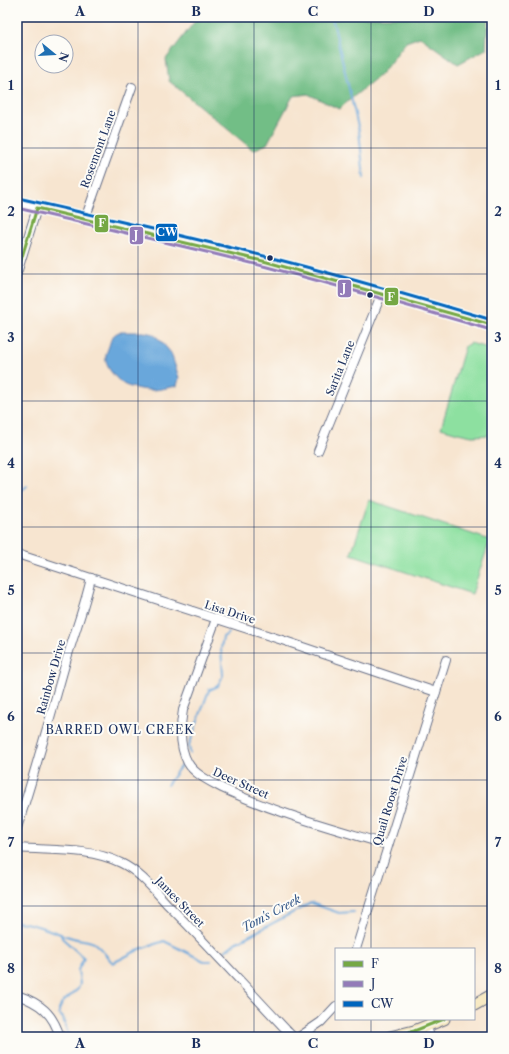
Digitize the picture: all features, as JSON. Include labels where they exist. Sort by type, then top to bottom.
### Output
[{"type":"main road","points":[[475,1004],[492,995]]},
{"type":"main road","points":[[390,1037],[429,1032],[443,1020]]},
{"type":"street","name":"Rosemont Lane","points":[[85,218],[132,86]]},
{"type":"street","points":[[17,203],[267,262],[492,325]]},
{"type":"street","points":[[17,273],[37,208]]},
{"type":"street","name":"Sarita Lane","points":[[318,451],[379,300],[380,293]]},
{"type":"street","name":"Lisa Drive","points":[[17,554],[282,640],[436,692]]},
{"type":"street","name":"Rainbow Drive","points":[[17,828],[32,782],[68,656],[87,598],[91,578]]},
{"type":"street","name":"Deer Street","points":[[216,619],[183,710],[180,732],[188,764],[198,774],[210,782],[245,799],[302,819],[388,845]]},
{"type":"street","name":"Quail Roost Drive","points":[[356,948],[446,660]]},
{"type":"street","name":"James Street","points":[[17,848],[80,851],[112,859],[130,867],[139,874],[293,1037]]},
{"type":"street","points":[[17,996],[34,1002],[47,1012],[55,1022],[60,1037]]},
{"type":"street","points":[[299,1037],[321,1022],[335,1007]]},
{"type":"green space","points":[[198,17],[488,17],[486,49],[458,64],[420,37],[406,42],[382,73],[339,109],[308,94],[293,96],[267,144],[253,150],[169,81],[166,59]]},
{"type":"green space","points":[[470,343],[492,349],[492,435],[472,436],[441,428],[465,346]]},
{"type":"green space","points":[[369,500],[490,540],[472,594],[351,554]]},
{"type":"water","points":[[119,332],[144,332],[153,334],[160,340],[171,353],[179,378],[177,386],[159,390],[145,390],[125,385],[119,381],[108,368],[106,354],[111,339]]},
{"type":"waterway","points":[[332,17],[359,131],[364,178]]},
{"type":"waterway","points":[[17,494],[27,486]]},
{"type":"waterway","points":[[190,753],[189,745],[209,690],[218,686],[223,675],[221,649],[223,637],[229,633]]},
{"type":"waterway","points":[[167,785],[182,764]]},
{"type":"waterway","name":"Tom's Creek","points":[[224,952],[235,943],[311,903],[339,913],[354,912]]},
{"type":"waterway","name":"Tom's Creek","points":[[17,922],[32,924],[75,939],[94,943],[113,963],[140,949],[164,941],[204,961],[211,961]]},
{"type":"waterway","points":[[61,934],[62,938],[84,958],[78,970],[80,984],[78,989],[62,1003],[59,1010],[59,1014],[63,1018],[69,1037]]},
{"type":"transit line","name":"CW","points":[[18,198],[268,257],[352,279],[492,320]]},
{"type":"transit line","name":"J","points":[[17,208],[267,267],[491,330]]},
{"type":"transit line","name":"F","points":[[17,273],[37,208],[267,262],[492,325]]},
{"type":"transit line","name":"F","points":[[390,1037],[414,1031],[442,1020]]},
{"type":"district","name":"BARRED OWL CREEK","points":[[120,729]]}]
